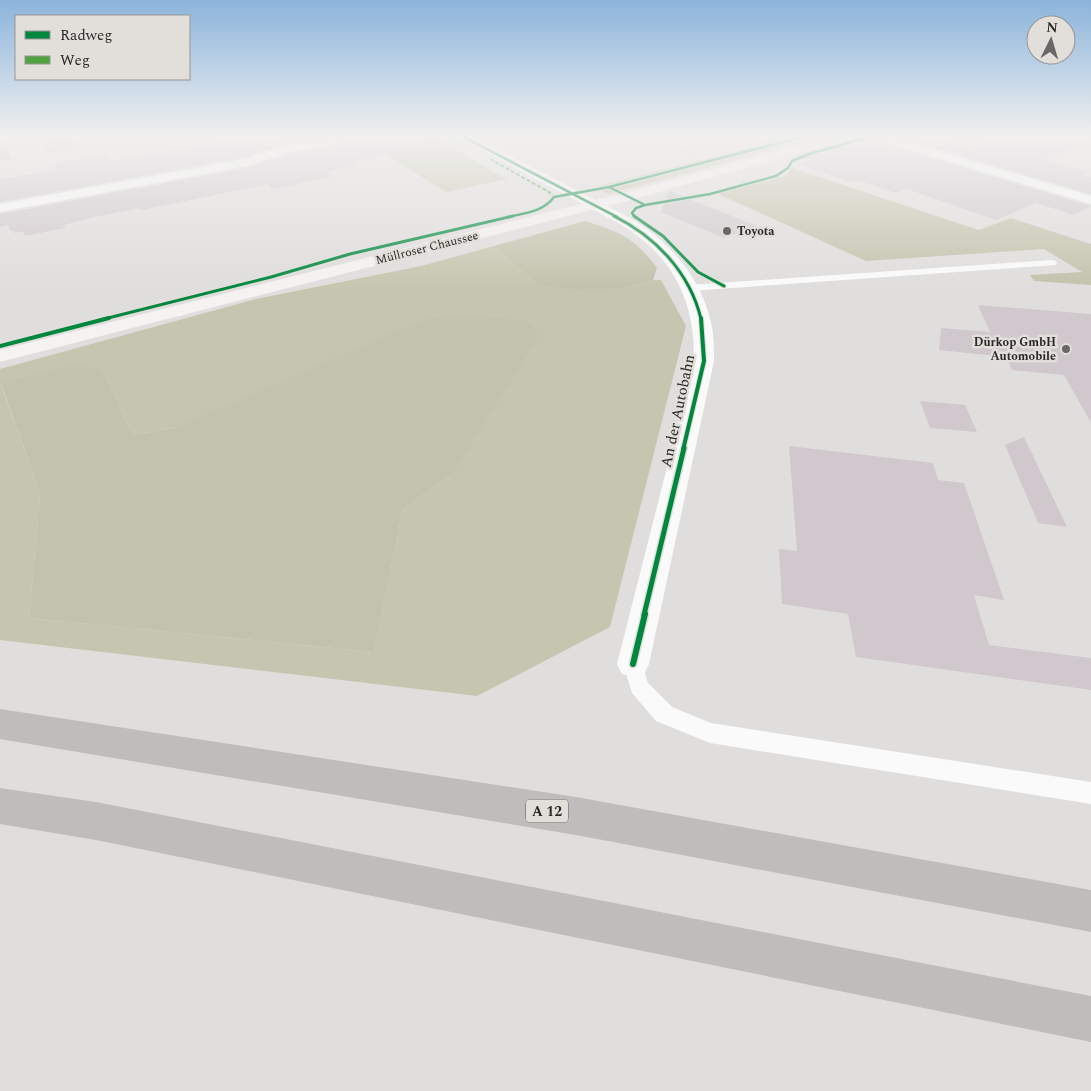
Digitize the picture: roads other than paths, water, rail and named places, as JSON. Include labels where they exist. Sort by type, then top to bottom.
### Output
[{"type":"highway","name":"A 12","points":[[0,724],[576,816],[1091,912]]},
{"type":"highway","points":[[0,806],[96,821],[1091,1019]]},
{"type":"main road","name":"Müllroser Chaussee","points":[[0,356],[665,186]]},
{"type":"street","points":[[0,208],[119,186]]},
{"type":"street","name":"An der Autobahn","points":[[558,186],[648,236],[661,248],[689,288],[699,310],[704,334],[704,360],[633,664]]},
{"type":"street","points":[[1043,186],[1091,200]]},
{"type":"lane","points":[[689,288],[1052,262]]},
{"type":"lane","points":[[633,664],[639,687],[664,714],[710,733],[1091,793]]},
{"type":"place","name":"Toyota","points":[[727,231]]},
{"type":"place","name":"Dürkop GmbH Automobile","points":[[1066,349]]}]
